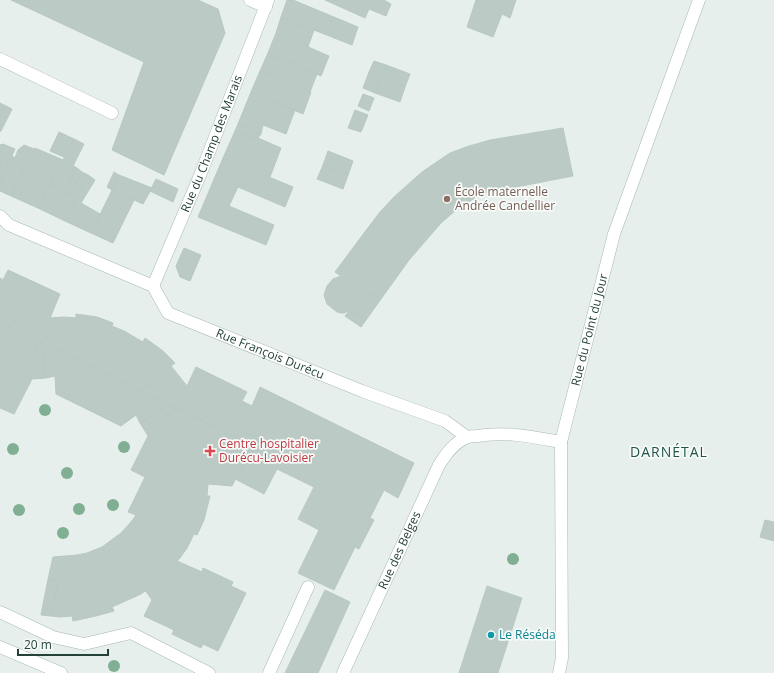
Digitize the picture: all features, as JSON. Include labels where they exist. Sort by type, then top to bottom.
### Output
[{"type":"street","points":[[250,0],[267,3]]},
{"type":"street","name":"Rue du Point du Jour","points":[[559,673],[562,658],[561,442],[614,234],[698,0]]},
{"type":"street","name":"Rue du Champ des Marais","points":[[153,286],[201,173],[267,3]]},
{"type":"street","points":[[0,59],[112,113]]},
{"type":"street","points":[[0,216],[9,225],[153,286]]},
{"type":"street","name":"Rue François Durécu","points":[[153,286],[168,313],[362,391],[445,421],[467,437]]},
{"type":"street","points":[[467,437],[500,434],[561,442]]},
{"type":"street","name":"Rue des Belges","points":[[343,673],[439,465],[446,454],[455,445],[467,437]]},
{"type":"street","points":[[269,673],[308,587]]},
{"type":"street","points":[[0,612],[53,637],[84,644],[131,633],[205,672]]},
{"type":"street","points":[[0,647],[62,673]]},
{"type":"building","points":[[11,0],[198,0],[218,9],[225,33],[164,175],[112,150],[144,62]]},
{"type":"building","points":[[287,0],[293,0],[358,27],[352,45],[281,17]]},
{"type":"building","points":[[325,0],[384,0],[391,4],[386,16],[369,9],[365,18]]},
{"type":"building","points":[[476,0],[516,0],[510,18],[502,14],[493,37],[467,27]]},
{"type":"building","points":[[281,17],[314,30],[308,47],[276,33]]},
{"type":"building","points":[[276,33],[329,56],[321,76],[268,53]]},
{"type":"building","points":[[268,53],[300,67],[293,84],[260,71]]},
{"type":"building","points":[[374,61],[386,65],[381,77],[369,72]]},
{"type":"building","points":[[386,65],[410,74],[405,87],[381,77]]},
{"type":"building","points":[[300,67],[317,74],[310,92],[293,84]]},
{"type":"building","points":[[260,71],[311,92],[303,114],[251,92]]},
{"type":"building","points":[[369,72],[381,77],[375,93],[363,88]]},
{"type":"building","points":[[381,77],[405,87],[400,102],[375,93]]},
{"type":"building","points":[[251,92],[295,110],[286,134],[263,125],[261,134],[238,124]]},
{"type":"building","points":[[363,94],[374,98],[369,111],[358,106]]},
{"type":"building","points":[[0,103],[12,109],[1,131],[0,131]]},
{"type":"building","points":[[355,110],[368,115],[361,132],[348,128]]},
{"type":"building","points":[[238,124],[256,132],[254,139],[235,131]]},
{"type":"building","points":[[563,128],[573,176],[480,195],[455,211],[441,223],[409,260],[381,299],[372,293],[357,314],[350,310],[344,313],[337,312],[327,304],[324,295],[327,286],[333,279],[341,276],[335,272],[380,212],[394,197],[422,172],[450,153],[466,147],[490,140]]},
{"type":"building","points":[[235,131],[254,139],[256,132],[261,134],[258,138],[281,148],[270,177],[223,158]]},
{"type":"building","points":[[59,132],[74,139],[64,157],[50,151]]},
{"type":"building","points":[[74,139],[84,144],[73,166],[63,160]]},
{"type":"building","points":[[3,144],[15,149],[0,181],[0,145]]},
{"type":"building","points":[[24,145],[34,149],[11,196],[0,191],[0,181],[12,156],[15,158],[18,150]]},
{"type":"building","points":[[35,148],[63,160],[38,208],[11,196]]},
{"type":"building","points":[[328,151],[353,161],[348,175],[323,165]]},
{"type":"building","points":[[223,158],[293,187],[285,207],[238,187],[229,206],[274,225],[266,245],[198,217]]},
{"type":"building","points":[[63,160],[77,168],[67,186],[73,189],[69,196],[50,184]]},
{"type":"building","points":[[323,165],[348,175],[343,189],[317,179]]},
{"type":"building","points":[[77,168],[82,172],[73,189],[67,186]]},
{"type":"building","points":[[82,172],[88,175],[65,221],[38,208],[50,184],[69,196]]},
{"type":"building","points":[[114,172],[119,175],[112,190],[107,187]]},
{"type":"building","points":[[88,175],[95,180],[81,203],[100,214],[91,233],[65,221]]},
{"type":"building","points":[[119,175],[152,188],[143,204],[112,190]]},
{"type":"building","points":[[156,179],[178,189],[173,202],[150,191]]},
{"type":"building","points":[[112,190],[134,200],[113,243],[91,233]]},
{"type":"building","points":[[184,248],[201,255],[190,281],[180,277],[176,266]]},
{"type":"building","points":[[8,270],[60,294],[50,318],[76,318],[76,314],[97,317],[113,323],[112,326],[143,342],[145,338],[163,351],[175,363],[171,366],[187,386],[196,367],[247,392],[242,401],[252,406],[260,387],[414,463],[398,498],[384,490],[370,518],[374,520],[359,549],[355,547],[334,590],[298,573],[319,530],[298,519],[314,487],[277,469],[264,494],[235,479],[252,445],[256,447],[260,439],[100,362],[96,369],[43,343],[47,336],[0,314],[0,278],[3,280]]},
{"type":"building","points":[[372,293],[381,299],[361,327],[345,316],[350,310],[357,314]]},
{"type":"building","points":[[0,314],[47,336],[43,343],[0,322]]},
{"type":"building","points":[[0,322],[34,338],[37,354],[43,353],[46,378],[32,379],[14,414],[0,408]]},
{"type":"building","points":[[34,338],[178,409],[165,416],[162,410],[140,423],[136,415],[121,426],[56,394],[55,376],[46,378],[43,353],[37,354]]},
{"type":"building","points":[[100,362],[260,439],[256,447],[96,369]]},
{"type":"building","points":[[178,409],[252,445],[232,486],[208,484],[207,496],[210,496],[204,520],[197,535],[194,534],[180,558],[148,589],[141,594],[112,607],[114,611],[73,621],[72,616],[51,616],[58,581],[48,579],[53,557],[87,553],[102,547],[121,533],[131,522],[136,515],[128,512],[145,477],[131,470],[148,436],[140,423],[162,410],[165,416]]},
{"type":"building","points":[[765,520],[774,522],[774,541],[760,537]]},
{"type":"building","points":[[177,561],[202,572],[203,568],[233,582],[231,586],[246,593],[218,651],[203,644],[201,648],[172,634],[174,630],[144,616],[152,600],[145,590],[163,576]]},
{"type":"building","points":[[48,579],[58,581],[51,616],[41,615]]},
{"type":"building","name":"Le Réséda","points":[[487,586],[522,598],[498,673],[459,673]]},
{"type":"building","points":[[325,590],[350,602],[318,673],[285,673]]},
{"type":"place","name":"École maternelle Andrée Candellier","points":[[447,199]]},
{"type":"place","name":"Centre hospitalier Durécu-Lavoisier","points":[[210,451]]},
{"type":"place","name":"Le Réséda","points":[[491,635]]},
{"type":"district","name":"DARNÉTAL","points":[[669,452]]}]
